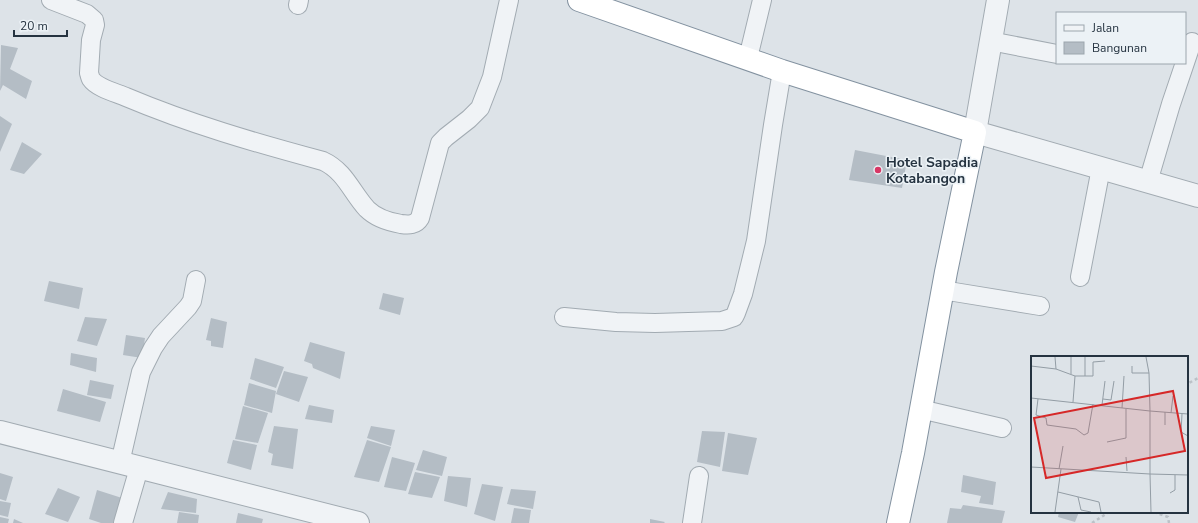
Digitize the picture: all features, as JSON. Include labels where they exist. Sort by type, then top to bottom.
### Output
[{"type":"highway","points":[[585,1],[782,70],[975,132],[942,290],[898,523]]},
{"type":"street","points":[[51,0],[87,14],[94,20],[95,25],[91,40],[89,74],[91,79],[96,84],[192,123],[263,145],[323,161],[332,165],[337,169],[368,210],[384,220],[407,225],[415,223],[420,218],[440,143],[480,108],[492,77],[510,0]]},
{"type":"street","points":[[748,58],[762,0]]},
{"type":"street","points":[[998,0],[975,132],[1198,196]]},
{"type":"street","points":[[990,41],[1056,54]]},
{"type":"street","points":[[1186,60],[1192,42]]},
{"type":"street","points":[[1148,182],[1185,64]]},
{"type":"street","points":[[564,317],[616,322],[655,323],[722,322],[734,317],[743,294],[756,241],[782,70]]},
{"type":"street","points":[[1080,277],[1101,168]]},
{"type":"street","points":[[122,523],[141,372],[153,348],[192,301],[196,280]]},
{"type":"street","points":[[942,290],[1040,306]]},
{"type":"street","points":[[920,409],[1002,428]]},
{"type":"street","points":[[0,432],[358,523]]},
{"type":"street","points":[[692,523],[699,476]]},
{"type":"path","points":[[1188,386],[1189,383],[1198,378]]},
{"type":"path","points":[[1092,523],[1107,513]]},
{"type":"path","points":[[1157,513],[1168,517],[1170,523]]},
{"type":"building","points":[[1,45],[18,48],[10,69],[32,81],[26,99],[3,85],[0,91]]},
{"type":"building","points":[[0,116],[12,124],[0,152]]},
{"type":"building","points":[[22,142],[42,154],[24,174],[10,170]]},
{"type":"building","name":"Hotel Sapadia Kotabangon","points":[[855,150],[907,160],[902,188],[849,180]]},
{"type":"building","points":[[49,281],[83,288],[79,309],[44,301]]},
{"type":"building","points":[[383,293],[404,298],[400,315],[379,309]]},
{"type":"building","points":[[85,317],[107,319],[97,346],[77,341]]},
{"type":"building","points":[[211,318],[227,322],[223,348],[211,346],[211,341],[206,340]]},
{"type":"building","points":[[126,335],[145,338],[142,358],[123,355]]},
{"type":"building","points":[[310,342],[345,352],[340,379],[313,368],[312,364],[304,361]]},
{"type":"building","points":[[71,353],[97,358],[96,372],[70,365]]},
{"type":"building","points":[[255,358],[284,367],[276,388],[250,379]]},
{"type":"building","points":[[284,371],[308,377],[299,402],[276,394]]},
{"type":"building","points":[[90,380],[114,385],[111,399],[87,395]]},
{"type":"building","points":[[249,383],[276,391],[272,413],[244,405]]},
{"type":"building","points":[[63,389],[106,402],[100,422],[57,411]]},
{"type":"building","points":[[309,405],[334,410],[332,423],[305,419]]},
{"type":"building","points":[[243,406],[268,413],[258,443],[235,439]]},
{"type":"building","points":[[274,426],[298,429],[293,469],[271,465],[273,454],[268,452]]},
{"type":"building","points":[[371,426],[395,430],[391,446],[367,438]]},
{"type":"building","points":[[702,431],[725,432],[720,467],[697,462]]},
{"type":"building","points":[[728,433],[757,438],[748,475],[722,471]]},
{"type":"building","points":[[233,440],[257,445],[251,470],[227,463]]},
{"type":"building","points":[[367,440],[391,447],[379,482],[354,477]]},
{"type":"building","points":[[423,450],[447,457],[442,476],[416,470]]},
{"type":"building","points":[[392,457],[415,463],[406,491],[384,487]]},
{"type":"building","points":[[415,472],[440,477],[432,498],[408,494]]},
{"type":"building","points":[[0,473],[13,477],[6,501],[0,499]]},
{"type":"building","points":[[963,475],[996,482],[993,505],[979,503],[981,496],[961,492]]},
{"type":"building","points":[[448,476],[471,478],[467,507],[444,501]]},
{"type":"building","points":[[482,484],[503,487],[495,521],[474,514]]},
{"type":"building","points":[[58,488],[80,497],[68,522],[45,514]]},
{"type":"building","points":[[511,489],[536,491],[533,509],[507,504]]},
{"type":"building","points":[[97,490],[122,498],[113,523],[101,523],[89,519]]},
{"type":"building","points":[[168,492],[197,499],[196,513],[161,509]]},
{"type":"building","points":[[0,501],[11,503],[8,517],[0,515]]},
{"type":"building","points":[[963,505],[1005,511],[1002,523],[947,523],[950,508],[961,509]]},
{"type":"building","points":[[514,508],[531,510],[529,523],[511,523]]},
{"type":"building","points":[[179,512],[199,515],[198,523],[177,523]]},
{"type":"building","points":[[238,513],[263,519],[262,523],[236,523]]},
{"type":"building","points":[[1059,513],[1079,513],[1075,522],[1058,517]]},
{"type":"building","points":[[0,517],[9,519],[8,523],[0,523]]},
{"type":"building","points":[[14,519],[23,523],[13,523]]},
{"type":"building","points":[[650,519],[665,522],[650,523]]},
{"type":"place","name":"Hotel Sapadia Kotabangon","points":[[878,170]]}]
